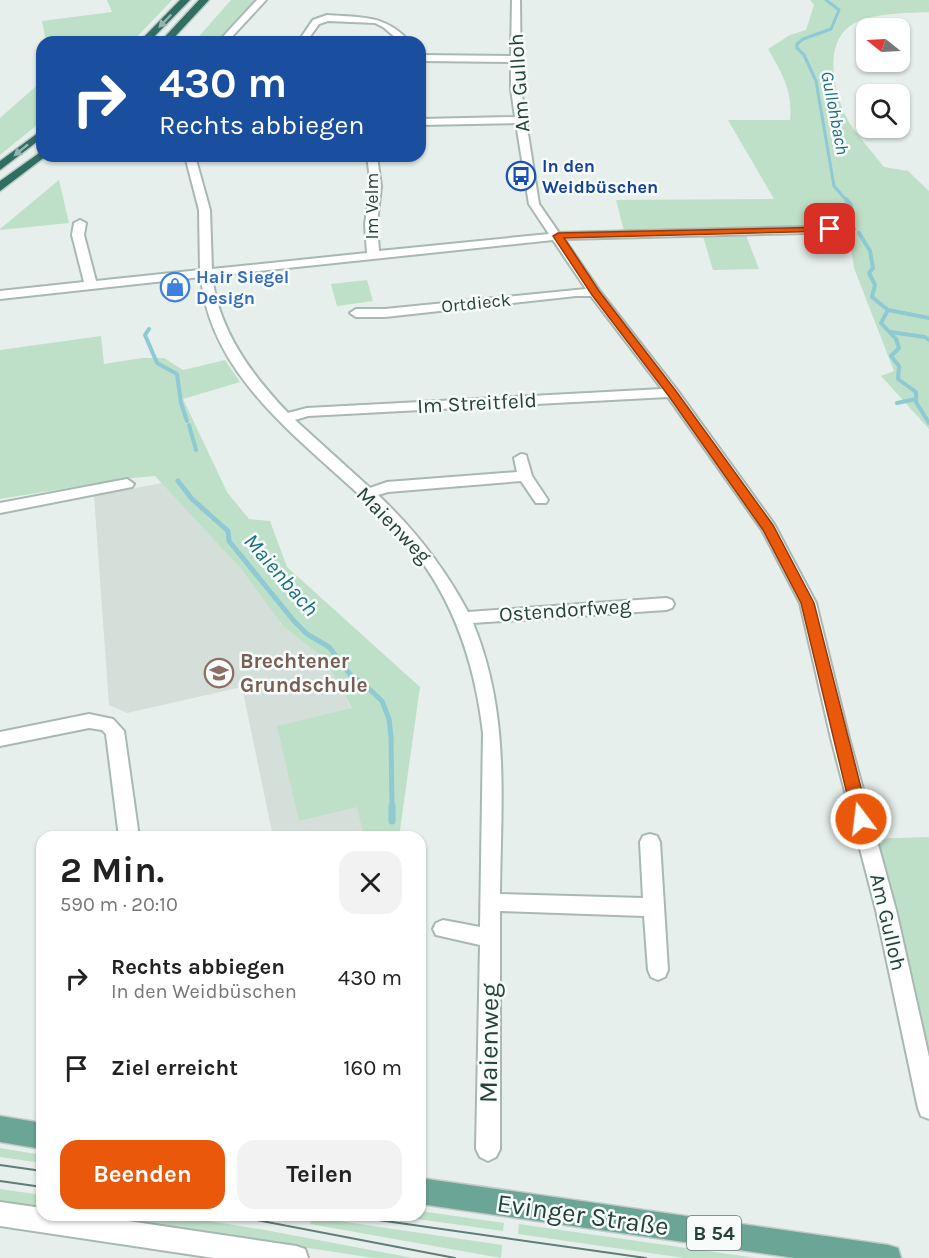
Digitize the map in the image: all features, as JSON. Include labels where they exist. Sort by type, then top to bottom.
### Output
[{"type":"highway","points":[[150,36],[185,0]]},
{"type":"highway","points":[[171,36],[204,0]]},
{"type":"highway","points":[[0,167],[36,138]]},
{"type":"highway","points":[[0,188],[36,159]]},
{"type":"main road","points":[[0,1130],[36,1135]]},
{"type":"main road","name":"Evinger Straße","points":[[426,1192],[888,1258]]},
{"type":"street","points":[[228,36],[262,0]]},
{"type":"street","name":"Am Gulloh","points":[[516,0],[516,89],[534,204],[595,293],[672,393],[769,528],[808,603],[840,738],[886,910],[929,1108]]},
{"type":"street","points":[[306,36],[316,22],[327,18],[376,21],[386,25],[399,36]]},
{"type":"street","points":[[426,58],[516,59]]},
{"type":"street","points":[[426,122],[520,120]]},
{"type":"street","name":"Maienweg","points":[[192,162],[201,191],[205,216],[206,273],[217,326],[244,371],[284,419],[417,544],[451,591],[464,618],[481,666],[490,712],[492,743],[488,1149]]},
{"type":"street","name":"Im Velm","points":[[373,162],[376,186],[371,224],[373,256]]},
{"type":"street","points":[[80,223],[78,235],[91,286]]},
{"type":"street","points":[[0,295],[558,236],[848,229]]},
{"type":"street","name":"Ortdieck","points":[[356,313],[385,313],[576,292],[595,293]]},
{"type":"street","name":"Im Streitfeld","points":[[284,419],[307,412],[672,393]]},
{"type":"street","points":[[520,458],[525,476],[541,500]]},
{"type":"street","points":[[366,494],[387,487],[525,476]]},
{"type":"street","points":[[0,508],[127,484]]},
{"type":"street","name":"Ostendorfweg","points":[[464,618],[666,603]]},
{"type":"street","points":[[0,739],[89,721],[107,724],[115,732],[128,831]]},
{"type":"street","points":[[650,842],[658,970]]},
{"type":"street","points":[[489,902],[654,907]]},
{"type":"street","points":[[443,929],[490,938]]},
{"type":"street","points":[[0,1214],[36,1219]]},
{"type":"street","points":[[47,1221],[297,1258]]},
{"type":"shaded area","name":"Brechtener Grundschule","points":[[162,483],[240,568],[283,626],[324,659],[352,709],[358,807],[363,831],[272,831],[242,687],[127,713],[109,705],[94,496]]},
{"type":"green space","points":[[107,0],[172,0],[138,36],[45,36],[42,21],[112,12]]},
{"type":"green space","points":[[231,0],[262,0],[228,36],[199,36]]},
{"type":"green space","points":[[810,0],[929,0],[929,12],[856,18],[856,23],[841,35],[836,47],[834,74],[840,102],[856,132],[856,138],[861,138],[884,167],[908,171],[929,191],[929,429],[881,376],[894,371],[854,268],[848,229],[744,230],[759,269],[713,270],[701,230],[624,231],[616,200],[774,199],[728,120],[790,120],[788,91],[782,74],[768,49],[790,35],[806,30],[814,5]]},
{"type":"green space","points":[[36,86],[36,126],[0,155],[0,118]]},
{"type":"green space","points":[[59,180],[69,223],[0,230],[0,229]]},
{"type":"green space","points":[[367,280],[373,301],[337,306],[331,284]]},
{"type":"green space","points":[[101,336],[104,364],[142,358],[164,358],[183,370],[225,360],[240,382],[183,399],[227,492],[249,519],[270,521],[287,567],[420,687],[400,831],[363,831],[357,807],[299,821],[277,726],[352,708],[324,659],[283,626],[240,568],[155,476],[0,499],[0,350]]},
{"type":"green space","points":[[929,837],[929,1108],[867,839]]},
{"type":"green space","points":[[0,1148],[36,1154],[36,1162],[0,1157]]},
{"type":"green space","points":[[0,1189],[36,1194],[36,1206],[0,1201]]},
{"type":"green space","points":[[426,1212],[504,1223],[503,1231],[426,1220]]},
{"type":"green space","points":[[131,1221],[209,1221],[413,1258],[374,1258]]},
{"type":"green space","points":[[311,1221],[339,1221],[502,1245],[501,1258],[310,1224]]},
{"type":"green space","points":[[519,1224],[756,1258],[684,1258],[518,1234]]},
{"type":"waterway","name":"Gullohbach","points":[[826,0],[839,10],[831,29],[803,39],[797,44],[797,48],[804,55],[816,81],[834,186],[847,201]]},
{"type":"waterway","name":"Gullohbach","points":[[846,199],[851,205],[850,224]]},
{"type":"waterway","name":"Gullohbach","points":[[859,233],[870,251],[873,268],[869,273],[875,285],[872,297],[888,310]]},
{"type":"waterway","points":[[888,310],[929,318]]},
{"type":"waterway","name":"Gullohbach","points":[[888,310],[881,323],[896,339],[899,348],[891,356],[899,366],[898,379],[916,392],[916,399]]},
{"type":"waterway","name":"Maienbach","points":[[149,329],[145,335],[157,363],[177,374],[181,403],[187,421]]},
{"type":"waterway","points":[[890,332],[925,337],[929,340]]},
{"type":"waterway","points":[[897,403],[916,399]]},
{"type":"waterway","name":"Gullohbach","points":[[916,399],[929,423]]},
{"type":"waterway","name":"Maienbach","points":[[189,425],[196,450]]},
{"type":"waterway","name":"Maienbach","points":[[178,481],[192,499],[228,531],[229,541],[294,621],[307,634],[329,647],[352,677],[363,683],[382,701],[389,719],[391,737],[392,807]]},
{"type":"waterway","name":"Maienbach","points":[[392,807],[392,821]]},
{"type":"tram line","points":[[0,1165],[36,1170]]},
{"type":"tram line","points":[[0,1181],[36,1186]]},
{"type":"tram line","points":[[262,1221],[455,1258]]},
{"type":"tram line","points":[[385,1221],[646,1258]]},
{"type":"place","name":"In den Weidbüschen","points":[[521,176]]},
{"type":"place","name":"Hair Siegel Design","points":[[175,287]]},
{"type":"place","name":"Brechtener Grundschule","points":[[219,673]]},
{"type":"route","points":[[830,229],[558,236],[595,293],[672,393],[769,528],[808,603],[861,819]]}]
